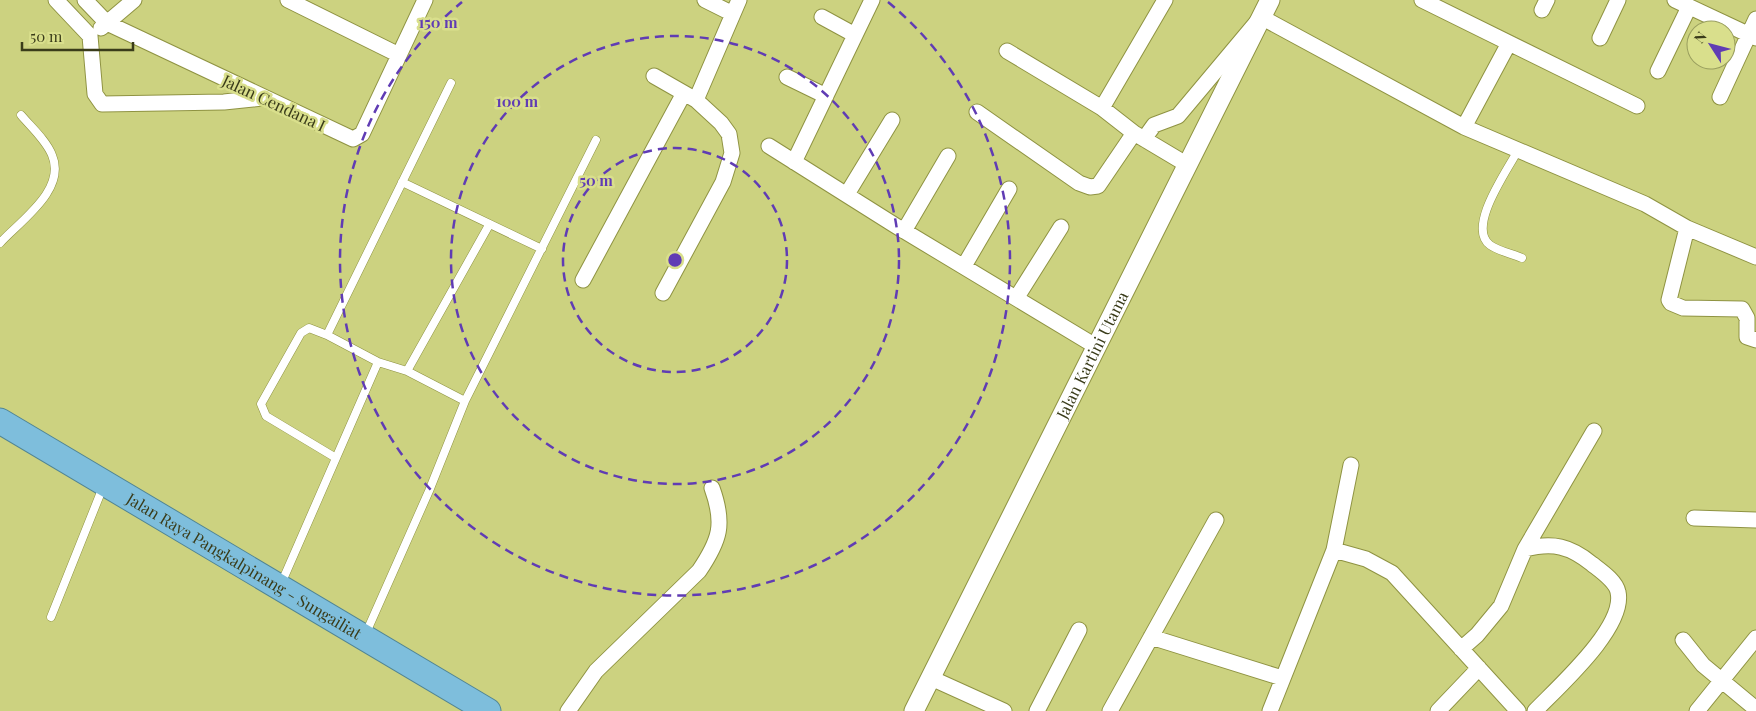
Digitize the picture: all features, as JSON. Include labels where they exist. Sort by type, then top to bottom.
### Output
[{"type":"highway","name":"Jalan Raya Pangkalpinang - Sungailiat","points":[[0,421],[488,711]]},
{"type":"street","points":[[56,0],[90,36],[95,94],[102,104],[224,102],[262,98]]},
{"type":"street","points":[[85,0],[107,23]]},
{"type":"street","points":[[90,36],[134,0]]},
{"type":"street","points":[[288,0],[399,55],[425,0]]},
{"type":"street","points":[[583,280],[690,97],[736,7],[705,0]]},
{"type":"street","points":[[794,162],[872,0]]},
{"type":"street","points":[[1102,108],[1165,0]]},
{"type":"street","name":"Jalan Kartini Utama","points":[[914,711],[1097,347],[1186,164],[1270,0]]},
{"type":"street","points":[[1422,0],[1637,106]]},
{"type":"street","points":[[1600,38],[1618,0]]},
{"type":"street","points":[[1674,0],[1752,36]]},
{"type":"street","points":[[1658,71],[1689,7]]},
{"type":"street","points":[[822,17],[855,35]]},
{"type":"street","points":[[977,112],[1079,182],[1094,188],[1098,186],[1139,136],[1154,125],[1173,119],[1182,112],[1261,18],[1464,127],[1645,204],[1687,228],[1756,257]]},
{"type":"street","points":[[1720,97],[1752,36],[1756,19]]},
{"type":"street","name":"Jalan Cendana I","points":[[107,23],[262,98],[356,139],[362,134],[399,55]]},
{"type":"street","points":[[1464,127],[1509,43]]},
{"type":"street","points":[[1007,52],[1102,108],[1139,136],[1186,164]]},
{"type":"street","points":[[654,76],[690,97],[721,123],[729,134],[732,153],[723,182],[663,293]]},
{"type":"street","points":[[787,77],[826,96]]},
{"type":"street","points":[[847,194],[892,120]]},
{"type":"street","points":[[769,146],[904,231],[1017,297],[1097,347]]},
{"type":"street","points":[[904,231],[948,156]]},
{"type":"street","points":[[964,266],[1009,189]]},
{"type":"street","points":[[1017,297],[1061,227]]},
{"type":"street","points":[[1687,228],[1669,300],[1671,304],[1683,308],[1742,309],[1747,318],[1747,337],[1756,340]]},
{"type":"street","points":[[1461,649],[1482,629],[1501,606],[1525,549],[1594,431]]},
{"type":"street","points":[[1270,711],[1334,550],[1351,465]]},
{"type":"street","points":[[568,711],[596,671],[699,571],[716,542],[720,526],[720,509],[712,488]]},
{"type":"street","points":[[1694,518],[1756,520]]},
{"type":"street","points":[[1110,711],[1216,520]]},
{"type":"street","points":[[1525,549],[1536,546],[1565,547],[1577,551],[1606,575],[1618,589],[1619,602],[1614,618],[1596,647],[1535,711]]},
{"type":"street","points":[[1334,550],[1366,559],[1392,573],[1518,711]]},
{"type":"street","points":[[1036,711],[1079,630]]},
{"type":"street","points":[[1151,637],[1282,678]]},
{"type":"street","points":[[1697,711],[1756,638]]},
{"type":"street","points":[[1683,640],[1703,666],[1756,709]]},
{"type":"street","points":[[1438,711],[1479,668]]},
{"type":"street","points":[[931,678],[1004,711]]},
{"type":"lane","points":[[327,335],[451,83]]},
{"type":"lane","points":[[0,243],[45,195],[54,177],[52,155],[22,115]]},
{"type":"lane","points":[[364,637],[429,491],[465,401],[596,140]]},
{"type":"lane","points":[[1518,150],[1483,216],[1481,230],[1489,245],[1522,258]]},
{"type":"lane","points":[[402,182],[542,249]]},
{"type":"lane","points":[[407,371],[490,225]]},
{"type":"lane","points":[[336,458],[266,416],[261,408],[261,404],[301,333],[312,328],[378,362],[407,371],[465,401]]},
{"type":"lane","points":[[279,588],[378,362]]},
{"type":"lane","points":[[51,617],[104,483]]}]
